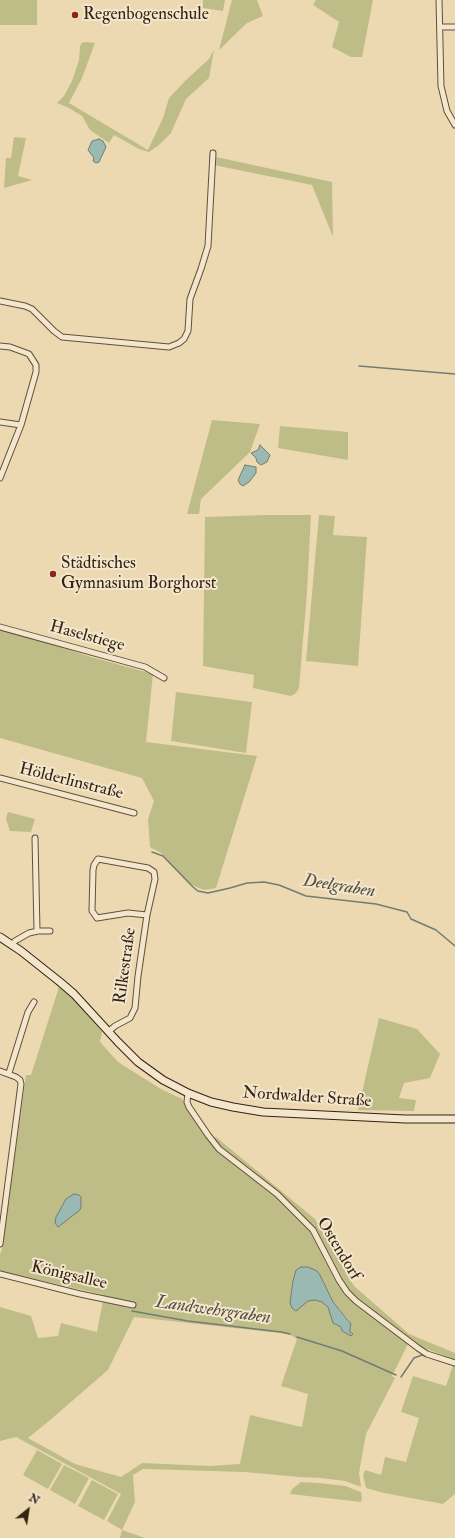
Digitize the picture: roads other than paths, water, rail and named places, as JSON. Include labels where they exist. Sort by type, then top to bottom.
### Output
[{"type":"street","points":[[439,0],[441,86],[447,111],[455,125]]},
{"type":"street","points":[[440,27],[455,27]]},
{"type":"street","points":[[0,301],[25,306],[32,309],[62,337],[169,347],[179,343],[184,339],[188,331],[190,299],[202,269],[208,246],[213,154]]},
{"type":"street","points":[[0,346],[10,347],[29,354],[36,364],[36,372],[21,425],[0,478]]},
{"type":"street","points":[[0,422],[21,425]]},
{"type":"street","name":"Haselstiege","points":[[0,627],[145,667],[164,678]]},
{"type":"street","name":"Hölderlinstraße","points":[[0,778],[134,813]]},
{"type":"street","points":[[35,838],[37,931]]},
{"type":"street","name":"Rilkestraße","points":[[108,1032],[115,1026],[130,1018],[135,1008],[147,916],[155,878],[154,872],[148,868],[98,859],[93,870],[92,911],[95,915],[98,918],[128,913],[147,916]]},
{"type":"street","points":[[12,945],[21,936],[37,931],[50,931]]},
{"type":"street","name":"Nordwalder Straße","points":[[0,938],[12,945],[60,982],[127,1052],[152,1072],[188,1093],[212,1102],[263,1112],[405,1119],[455,1119]]},
{"type":"street","points":[[9,1074],[28,1012],[34,1002]]},
{"type":"street","points":[[0,1071],[20,1080],[21,1084],[0,1244]]},
{"type":"street","name":"Ostendorf","points":[[188,1093],[189,1107],[219,1149],[277,1194],[313,1230],[339,1280],[347,1292],[356,1301],[427,1354],[455,1363]]},
{"type":"street","name":"Königsallee","points":[[0,1274],[132,1305]]},
{"type":"water","points":[[99,139],[103,141],[106,147],[99,162],[96,163],[93,161],[94,158],[88,150],[92,141]]},
{"type":"water","points":[[260,445],[270,455],[267,462],[261,465],[251,453],[258,450]]},
{"type":"water","points":[[245,465],[256,467],[256,473],[249,482],[243,486],[238,480]]},
{"type":"water","points":[[74,1194],[81,1197],[80,1210],[58,1227],[55,1223],[56,1217],[66,1199]]},
{"type":"water","points":[[301,1267],[308,1267],[317,1271],[320,1275],[333,1302],[351,1324],[350,1332],[353,1334],[351,1336],[342,1331],[341,1327],[333,1323],[328,1307],[322,1302],[315,1300],[308,1301],[296,1311],[292,1308],[290,1303],[293,1281],[296,1270]]},
{"type":"waterway","points":[[359,366],[455,374]]},
{"type":"waterway","name":"Deelgraben","points":[[152,852],[163,856],[198,891],[208,893],[247,883],[264,882],[279,885],[306,896],[376,904],[407,912],[411,919],[436,930],[455,946]]},
{"type":"waterway","name":"Landwehrgraben","points":[[132,1311],[188,1321],[290,1334]]},
{"type":"waterway","name":"Landwehrgraben","points":[[297,1337],[342,1351],[396,1375]]},
{"type":"waterway","name":"Landwehrgraben","points":[[401,1377],[414,1358],[422,1355],[455,1366]]},
{"type":"place","name":"Regenbogenschule","points":[[75,15]]},
{"type":"place","name":"Städtisches Gymnasium Borghorst","points":[[53,574]]}]
